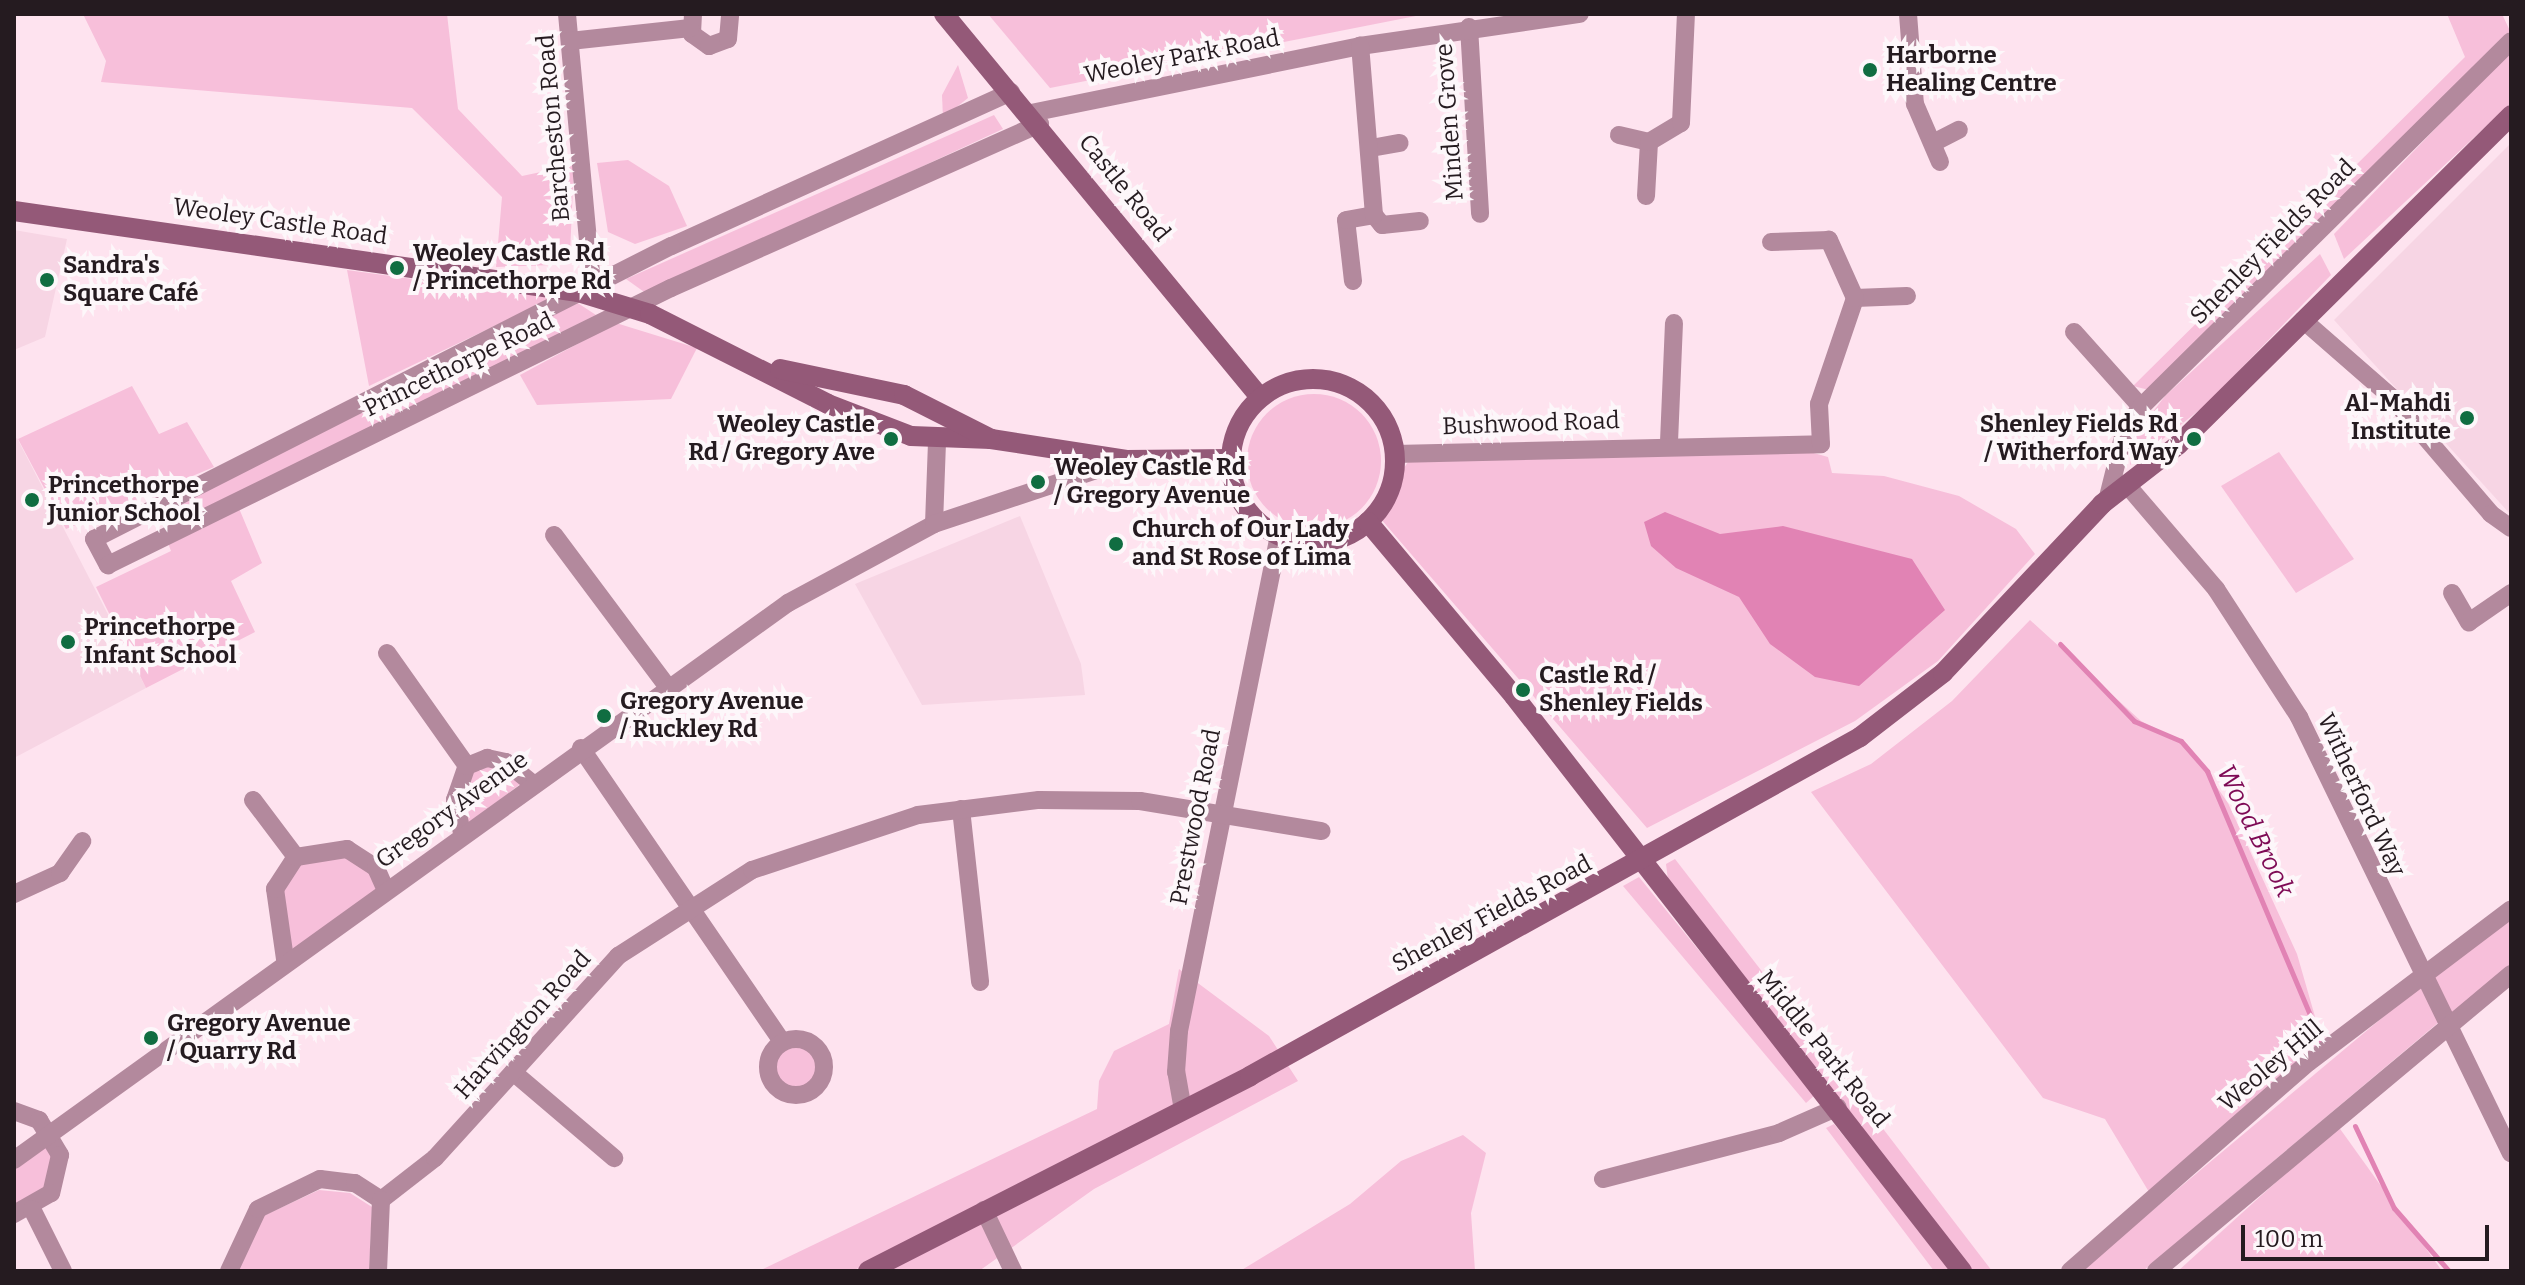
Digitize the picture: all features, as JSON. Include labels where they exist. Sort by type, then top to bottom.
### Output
[{"type":"street","name":"Barcheston Road","points":[[567,14],[585,289]]},
{"type":"street","points":[[570,41],[692,21],[696,40],[716,46],[731,33],[730,14]]},
{"type":"street","name":"Castle Road","points":[[944,14],[1035,119],[1260,398]]},
{"type":"street","name":"Weoley Park Road","points":[[1035,119],[1360,46],[1469,27],[1580,14]]},
{"type":"street","points":[[1619,135],[1649,142],[1681,123],[1686,14]]},
{"type":"street","points":[[1908,14],[1915,104],[1940,162]]},
{"type":"street","name":"Minden Grove","points":[[1469,27],[1480,214]]},
{"type":"street","name":"Shenley Fields Road","points":[[2107,501],[2125,429],[2141,407],[2511,41]]},
{"type":"street","points":[[1360,46],[1371,148],[1374,215],[1382,225],[1420,221]]},
{"type":"street","name":"Princethorpe Road","points":[[1011,92],[585,289],[94,539],[108,565],[631,307],[1035,119]]},
{"type":"street","name":"Shenley Fields Road","points":[[868,1271],[1183,1110],[1639,863],[1860,737],[1943,673],[2107,501],[2178,445],[2511,115]]},
{"type":"street","points":[[1933,143],[1959,130]]},
{"type":"street","points":[[1646,196],[1649,142]]},
{"type":"street","points":[[1371,148],[1400,143]]},
{"type":"street","name":"Weoley Castle Road","points":[[14,211],[585,289],[764,366],[828,404],[937,442],[991,439],[1126,460],[1231,459]]},
{"type":"street","points":[[1353,281],[1346,220],[1374,215]]},
{"type":"street","points":[[1771,242],[1829,240],[1855,298],[1907,296]]},
{"type":"street","name":"Bushwood Road","points":[[1395,454],[1669,442],[1821,444],[1819,404],[1855,298]]},
{"type":"street","points":[[2303,320],[2390,396],[2491,514],[2511,528]]},
{"type":"street","points":[[1669,442],[1674,323]]},
{"type":"street","points":[[2074,332],[2141,407]]},
{"type":"street","name":"Weoley Castle Road","points":[[764,366],[904,395],[991,439]]},
{"type":"street","points":[[1305,379],[1353,388],[1382,416],[1395,454],[1389,494],[1368,522],[1331,541],[1279,535],[1239,496],[1231,459],[1238,428],[1260,398],[1305,379]]},
{"type":"street","points":[[934,524],[937,442]]},
{"type":"street","name":"Gregory Avenue","points":[[14,1160],[285,959],[788,603],[934,524],[1126,460]]},
{"type":"street","name":"Witherford Way","points":[[2127,485],[2260,650],[2421,981],[2511,1153]]},
{"type":"street","points":[[152,509],[165,537]]},
{"type":"street","points":[[1368,522],[1514,696],[1639,863]]},
{"type":"street","points":[[554,535],[667,686]]},
{"type":"street","name":"Prestwood Road","points":[[1183,1110],[1176,1072],[1179,1031],[1279,535]]},
{"type":"street","points":[[2452,593],[2469,622],[2511,593]]},
{"type":"street","points":[[387,653],[467,766]]},
{"type":"street","points":[[581,748],[694,904],[780,1039]]},
{"type":"street","points":[[462,833],[455,800],[467,766],[487,758],[506,762],[531,782]]},
{"type":"street","points":[[253,800],[296,857]]},
{"type":"street","name":"Harvington Road","points":[[381,1200],[435,1158],[618,956],[694,904],[752,870],[840,837],[961,809],[1112,801],[1221,814],[1322,831]]},
{"type":"street","points":[[961,809],[980,982]]},
{"type":"street","points":[[14,894],[60,873],[82,841]]},
{"type":"street","points":[[285,959],[275,889],[296,857],[347,849],[376,868],[385,888]]},
{"type":"street","name":"Middle Park Road","points":[[1639,863],[1838,1107],[1962,1271]]},
{"type":"street","name":"Weoley Hill","points":[[2070,1271],[2309,1062],[2421,981],[2511,909]]},
{"type":"street","points":[[2156,1271],[2448,1030],[2511,974]]},
{"type":"street","points":[[513,1072],[614,1158]]},
{"type":"street","points":[[1603,1179],[1779,1133],[1838,1107]]},
{"type":"street","points":[[14,1111],[51,1134],[60,1155],[58,1178],[23,1212],[63,1271]]},
{"type":"street","points":[[229,1271],[258,1209],[289,1188],[320,1179],[355,1183],[381,1200],[378,1271]]},
{"type":"street","points":[[984,1210],[1013,1271]]},
{"type":"shaded area","points":[[83,14],[447,14],[458,109],[522,176],[574,165],[570,253],[553,265],[496,267],[502,197],[412,108],[101,82],[106,61]]},
{"type":"shaded area","points":[[988,14],[1426,14],[1050,88]]},
{"type":"shaded area","points":[[2447,14],[2502,14],[2510,31],[2149,390],[2133,386],[2465,57]]},
{"type":"shaded area","points":[[2511,50],[2511,103],[2344,259],[2334,234]]},
{"type":"shaded area","points":[[958,65],[968,98],[943,118],[942,95]]},
{"type":"shaded area","points":[[994,115],[1003,129],[647,294],[626,279]]},
{"type":"shaded area","name":"Al-Mahdi Institute","points":[[2511,143],[2511,515],[2334,320]]},
{"type":"shaded area","points":[[628,160],[669,186],[687,226],[635,244],[608,232],[597,163]]},
{"type":"shaded area","points":[[14,230],[67,239],[45,337],[14,350]]},
{"type":"shaded area","points":[[2320,254],[2331,275],[2207,404],[2130,465],[2136,434],[2165,396]]},
{"type":"shaded area","points":[[347,270],[501,291],[557,296],[369,386]]},
{"type":"shaded area","points":[[573,300],[596,315],[173,529],[163,508]]},
{"type":"shaded area","points":[[616,323],[697,348],[671,399],[537,405],[520,375]]},
{"type":"shaded area","points":[[132,386],[159,434],[187,422],[214,467],[66,529],[18,439]]},
{"type":"shaded area","points":[[1314,394],[1340,399],[1362,413],[1376,435],[1381,461],[1376,487],[1362,509],[1340,523],[1314,528],[1288,523],[1266,509],[1252,487],[1247,461],[1252,435],[1266,413],[1288,399]]},
{"type":"shaded area","name":"Princethorpe Infant School","points":[[17,438],[146,688],[14,758],[14,440]]},
{"type":"shaded area","points":[[1785,445],[1828,457],[1832,473],[1884,476],[1959,496],[2016,529],[2035,554],[1938,661],[1855,721],[1647,828],[1374,511],[1408,462]]},
{"type":"shaded area","points":[[2279,452],[2354,559],[2296,593],[2221,486]]},
{"type":"shaded area","points":[[238,506],[262,563],[231,581],[255,632],[146,688],[96,587],[171,551],[166,538]]},
{"type":"shaded area","points":[[1665,512],[1720,534],[1783,526],[1912,559],[1945,610],[1859,686],[1815,677],[1770,644],[1739,597],[1676,568],[1651,546],[1644,522]]},
{"type":"shaded area","points":[[1020,516],[1081,664],[1085,695],[922,705],[855,584]]},
{"type":"shaded area","points":[[2030,620],[2141,721],[2187,744],[2228,803],[2297,954],[2322,1041],[2149,1192],[2105,1119],[2043,1098],[1811,792],[1871,764],[1952,701]]},
{"type":"shaded area","points":[[487,762],[524,781],[464,828],[460,784]]},
{"type":"shaded area","points":[[347,851],[383,888],[286,958],[278,940],[285,871],[297,859]]},
{"type":"shaded area","points":[[1675,859],[1992,1271],[1972,1271],[1668,880],[1666,864]]},
{"type":"shaded area","points":[[1639,877],[1816,1094],[1806,1103],[1623,886]]},
{"type":"shaded area","points":[[2511,911],[2511,966],[2449,1019],[2427,980]]},
{"type":"shaded area","points":[[1179,969],[1269,1036],[1298,1081],[1094,1189],[979,1271],[872,1271],[867,1264],[852,1271],[759,1271],[1097,1109],[1099,1081],[1114,1051],[1169,1024]]},
{"type":"shaded area","points":[[2420,986],[2439,1022],[2143,1271],[2080,1271]]},
{"type":"shaded area","points":[[796,1047],[812,1053],[818,1069],[812,1085],[796,1091],[780,1085],[774,1069],[780,1053]]},
{"type":"shaded area","points":[[1834,1124],[1953,1271],[1934,1271],[1826,1128]]},
{"type":"shaded area","points":[[2338,1126],[2442,1271],[2178,1271]]},
{"type":"shaded area","points":[[1463,1135],[1486,1153],[1471,1213],[1475,1271],[1240,1271],[1350,1204],[1401,1161]]},
{"type":"shaded area","points":[[48,1140],[55,1179],[14,1212],[14,1165]]},
{"type":"shaded area","points":[[319,1190],[350,1193],[372,1207],[369,1271],[238,1271],[263,1216]]},
{"type":"waterway","name":"Wood Brook","points":[[2060,644],[2134,721],[2181,741],[2207,771],[2323,1045]]},
{"type":"waterway","name":"Wood Brook","points":[[2355,1126],[2394,1208],[2449,1271]]},
{"type":"place","name":"Harborne Healing Centre","points":[[1870,70]]},
{"type":"place","name":"Weoley Castle Rd / Princethorpe Rd","points":[[397,268]]},
{"type":"place","name":"Sandra's Square Café","points":[[47,280]]},
{"type":"place","name":"Al-Mahdi Institute","points":[[2467,418]]},
{"type":"place","name":"Weoley Castle Rd / Gregory Ave","points":[[891,439]]},
{"type":"place","name":"Shenley Fields Rd / Witherford Way","points":[[2194,439]]},
{"type":"place","name":"Weoley Castle Rd / Gregory Avenue","points":[[1038,482]]},
{"type":"place","name":"Princethorpe Junior School","points":[[32,500]]},
{"type":"place","name":"Church of Our Lady and St Rose of Lima","points":[[1116,544]]},
{"type":"place","name":"Princethorpe Infant School","points":[[68,642]]},
{"type":"place","name":"Castle Rd / Shenley Fields","points":[[1523,690]]},
{"type":"place","name":"Gregory Avenue / Ruckley Rd","points":[[604,716]]},
{"type":"place","name":"Gregory Avenue / Quarry Rd","points":[[151,1038]]}]
